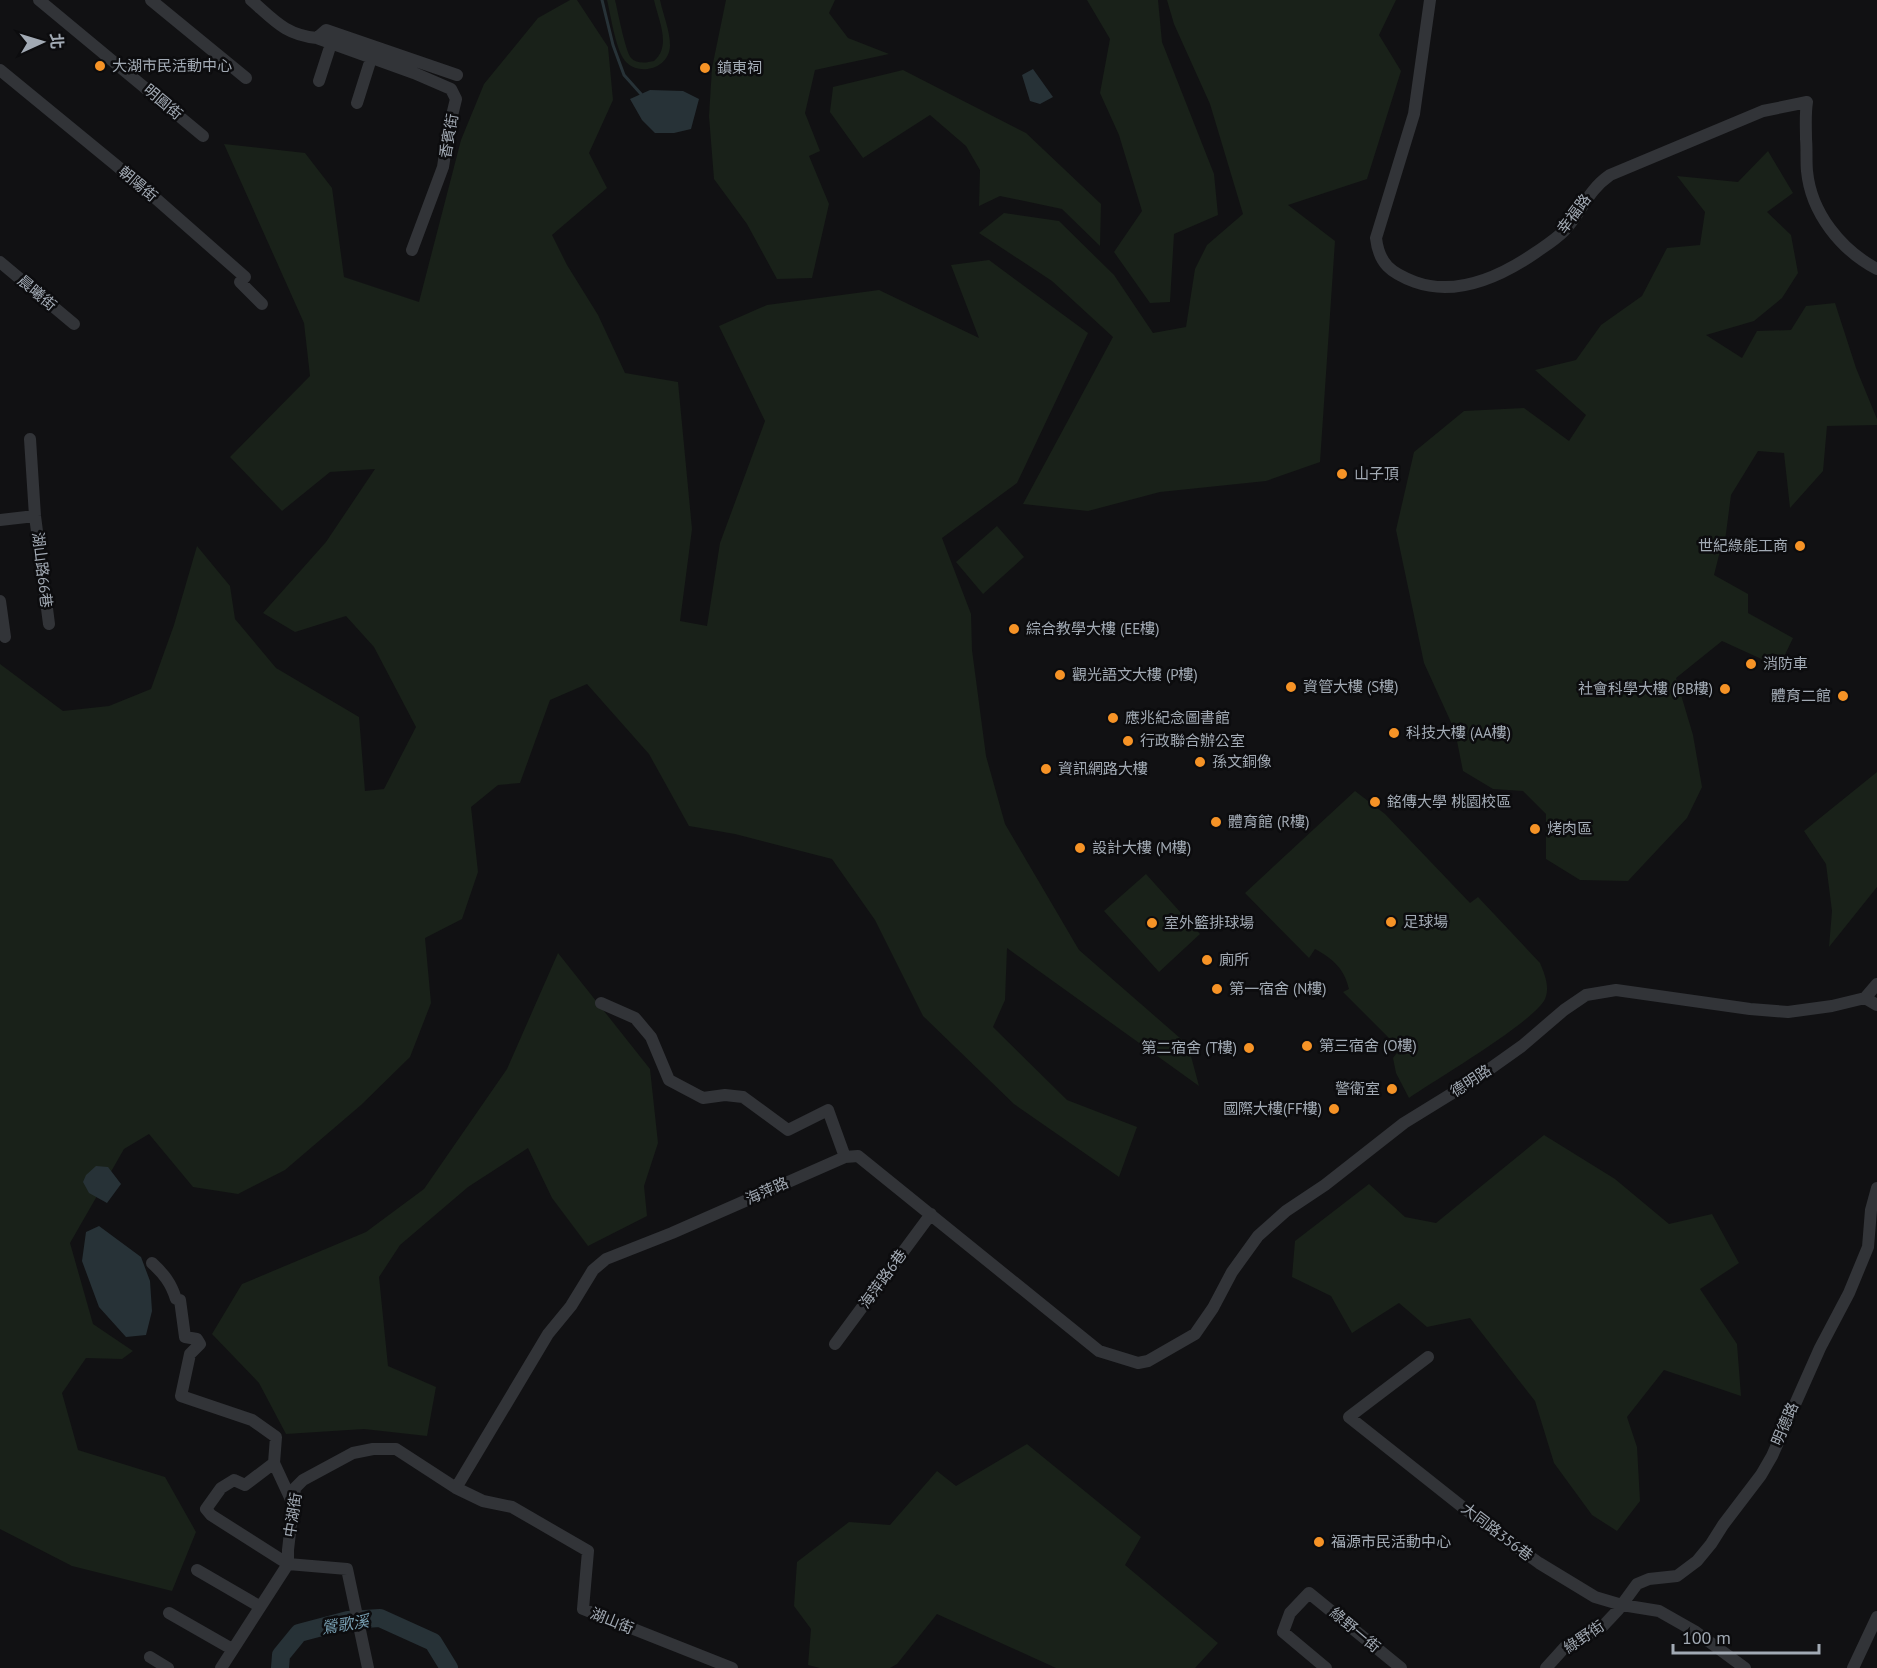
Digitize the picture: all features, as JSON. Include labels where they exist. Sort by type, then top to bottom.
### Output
[{"type":"street","name":"明圓街","points":[[39,0],[203,135]]},
{"type":"street","points":[[151,0],[246,78]]},
{"type":"street","name":"香賓街","points":[[251,0],[290,33],[301,37],[317,38],[451,88],[456,99],[443,167],[412,250]]},
{"type":"street","name":"幸福路","points":[[1430,0],[1414,114],[1376,238],[1378,255],[1395,275],[1430,288],[1464,285],[1509,271],[1552,242],[1575,219],[1598,183],[1610,175],[1763,111],[1807,102],[1807,172],[1811,192],[1829,228],[1840,241],[1863,262],[1877,269]]},
{"type":"street","name":"香賓街","points":[[317,38],[326,30],[456,75]]},
{"type":"street","points":[[319,81],[328,50]]},
{"type":"street","points":[[357,103],[369,64]]},
{"type":"street","name":"朝陽街","points":[[0,70],[207,242],[245,277],[240,282],[262,304]]},
{"type":"street","name":"晨曦街","points":[[0,262],[74,324]]},
{"type":"street","name":"湖山路66巷","points":[[30,438],[35,516],[49,624]]},
{"type":"street","points":[[0,520],[35,516]]},
{"type":"street","points":[[0,601],[5,637]]},
{"type":"street","points":[[1877,984],[1865,998],[1877,1005]]},
{"type":"street","name":"德明路","points":[[931,1214],[1099,1351],[1138,1363],[1156,1357],[1196,1335],[1232,1272],[1257,1236],[1286,1211],[1325,1185],[1404,1123],[1477,1078],[1522,1046],[1564,1010],[1586,995],[1616,990],[1750,1009],[1788,1012],[1832,1006],[1865,998]]},
{"type":"street","points":[[601,1003],[636,1018],[651,1037],[669,1080],[703,1098],[725,1095],[743,1097],[788,1130],[828,1110],[845,1157],[858,1156],[931,1214]]},
{"type":"street","name":"海萍路","points":[[456,1488],[548,1334],[571,1306],[593,1270],[606,1259],[672,1233],[845,1157]]},
{"type":"street","name":"明德路","points":[[1622,1605],[1637,1584],[1649,1579],[1677,1576],[1697,1561],[1761,1475],[1772,1456],[1820,1348],[1849,1293],[1868,1247],[1871,1210],[1877,1188]]},
{"type":"street","name":"海萍路6巷","points":[[836,1344],[931,1214]]},
{"type":"street","points":[[152,1263],[172,1286],[176,1299],[180,1300],[185,1337],[197,1339],[200,1344],[190,1354],[181,1396],[252,1420],[276,1437],[274,1463],[293,1505]]},
{"type":"street","name":"大同路356巷","points":[[1428,1357],[1349,1417],[1465,1509],[1539,1563],[1595,1597],[1622,1605],[1659,1611],[1696,1632],[1745,1668]]},
{"type":"street","name":"中湖街","points":[[221,1668],[288,1564],[295,1488],[303,1480],[353,1453],[373,1449],[396,1449],[456,1488]]},
{"type":"street","points":[[274,1463],[245,1485],[234,1480],[221,1488],[206,1509],[210,1515],[288,1564],[347,1569],[368,1668]]},
{"type":"street","name":"湖山街","points":[[456,1488],[483,1501],[512,1507],[588,1551],[583,1609],[732,1668]]},
{"type":"street","points":[[197,1570],[260,1606]]},
{"type":"street","name":"綠野一街","points":[[1326,1668],[1283,1632],[1290,1613],[1309,1593],[1401,1668]]},
{"type":"street","name":"綠野街","points":[[1546,1668],[1565,1647],[1603,1626],[1622,1605]]},
{"type":"street","points":[[169,1613],[232,1649]]},
{"type":"street","points":[[1853,1668],[1875,1625]]},
{"type":"street","points":[[150,1658],[168,1668]]},
{"type":"shaded area","points":[[570,0],[577,0],[608,47],[613,100],[589,153],[607,188],[552,235],[567,265],[598,315],[625,373],[678,382],[692,529],[680,621],[707,626],[720,543],[765,421],[719,326],[767,305],[879,290],[979,338],[951,265],[989,260],[1088,333],[1017,483],[942,538],[971,614],[972,650],[986,756],[1005,824],[1079,950],[1188,1045],[1199,1086],[1007,948],[1005,1000],[993,1027],[1067,1100],[1137,1127],[1119,1177],[1014,1104],[923,1016],[875,920],[832,859],[735,834],[689,826],[649,754],[587,684],[550,700],[520,783],[498,785],[471,807],[478,872],[462,919],[425,938],[431,1003],[410,1057],[361,1105],[285,1170],[238,1194],[193,1187],[149,1134],[124,1149],[70,1243],[93,1324],[133,1351],[122,1359],[86,1358],[62,1393],[78,1450],[165,1477],[196,1532],[172,1591],[72,1566],[0,1529],[0,664],[63,711],[109,706],[151,689],[174,625],[197,546],[230,586],[235,619],[276,668],[359,717],[365,791],[384,789],[416,727],[374,647],[346,616],[295,632],[263,613],[326,542],[375,469],[330,472],[282,511],[230,457],[310,376],[304,323],[224,144],[305,153],[332,188],[344,277],[419,302],[461,140],[484,84],[538,18]]},
{"type":"shaded area","points":[[607,0],[615,0],[631,58],[645,63],[654,61],[662,48],[662,32],[654,0],[660,0],[670,40],[668,54],[664,60],[651,68],[643,69],[628,64],[623,58],[613,30]]},
{"type":"shaded area","points":[[726,0],[835,0],[829,13],[848,38],[889,54],[815,70],[805,113],[820,151],[809,156],[829,204],[812,278],[777,279],[747,224],[714,179],[709,116],[712,68]]},
{"type":"shaded area","points":[[1087,0],[1158,0],[1162,42],[1214,174],[1218,215],[1174,234],[1170,302],[1150,303],[1114,252],[1142,211],[1119,135],[1100,93],[1110,39]]},
{"type":"shaded area","points":[[1167,0],[1396,0],[1379,35],[1401,71],[1367,179],[1288,205],[1335,241],[1320,462],[1266,481],[1160,492],[1088,511],[1023,504],[1113,337],[1052,281],[979,233],[1004,213],[1059,221],[1114,275],[1153,333],[1186,327],[1195,269],[1207,245],[1243,214],[1210,104],[1174,24]]},
{"type":"shaded area","points":[[1033,69],[1053,97],[1040,104],[1030,101],[1022,75]]},
{"type":"shaded area","points":[[903,70],[1026,133],[1101,204],[1100,246],[1062,209],[1000,196],[979,206],[980,170],[966,146],[930,115],[863,158],[830,112],[833,87]]},
{"type":"shaded area","points":[[650,90],[683,91],[699,99],[691,129],[674,133],[655,133],[642,120],[630,99]]},
{"type":"shaded area","points":[[1768,151],[1793,193],[1767,212],[1791,235],[1798,273],[1782,298],[1754,321],[1706,335],[1742,358],[1757,331],[1791,330],[1806,306],[1835,303],[1856,368],[1877,419],[1877,425],[1827,426],[1823,471],[1790,508],[1784,453],[1758,451],[1731,495],[1725,541],[1714,575],[1748,594],[1748,613],[1793,638],[1779,667],[1722,641],[1676,678],[1693,735],[1702,787],[1687,818],[1628,881],[1580,880],[1546,859],[1546,814],[1523,791],[1493,789],[1463,771],[1455,731],[1424,663],[1396,530],[1414,452],[1464,411],[1524,408],[1569,441],[1586,415],[1535,370],[1576,360],[1601,325],[1642,296],[1667,248],[1700,245],[1705,212],[1677,176],[1738,182]]},
{"type":"shaded area","points":[[997,526],[1024,557],[983,594],[956,562]]},
{"type":"shaded area","points":[[1877,772],[1877,887],[1829,947],[1832,911],[1826,864],[1804,831]]},
{"type":"shaded area","points":[[1355,791],[1385,814],[1470,903],[1478,897],[1540,963],[1546,981],[1545,999],[1523,1022],[1409,1098],[1396,1073],[1393,1058],[1400,1049],[1343,992],[1349,989],[1341,970],[1315,949],[1309,958],[1245,893]]},
{"type":"shaded area","name":"室外籃排球場","points":[[1146,874],[1200,934],[1159,972],[1104,911]]},
{"type":"shaded area","points":[[558,953],[650,1069],[658,1143],[644,1186],[647,1216],[588,1246],[552,1198],[528,1148],[468,1187],[400,1245],[379,1277],[388,1366],[436,1387],[427,1436],[364,1429],[286,1434],[259,1383],[212,1334],[242,1284],[366,1232],[424,1189],[507,1069]]},
{"type":"shaded area","points":[[1544,1135],[1615,1179],[1669,1224],[1712,1214],[1739,1263],[1700,1289],[1737,1344],[1741,1396],[1664,1370],[1627,1417],[1637,1447],[1640,1501],[1617,1531],[1592,1515],[1554,1463],[1535,1401],[1470,1318],[1427,1327],[1399,1303],[1352,1333],[1331,1296],[1292,1277],[1295,1241],[1369,1184],[1405,1217],[1436,1223]]},
{"type":"shaded area","points":[[96,1166],[108,1167],[121,1184],[107,1203],[89,1193],[83,1182],[86,1175]]},
{"type":"shaded area","points":[[99,1226],[141,1257],[150,1281],[152,1311],[146,1335],[126,1337],[99,1307],[82,1261],[86,1232]]},
{"type":"shaded area","points":[[1027,1444],[1141,1537],[1125,1565],[1218,1643],[1195,1668],[1056,1668],[937,1614],[897,1664],[890,1668],[820,1668],[808,1665],[811,1629],[794,1606],[797,1562],[849,1522],[890,1525],[937,1471],[956,1486]]},
{"type":"waterway","points":[[602,0],[613,45],[624,75],[641,94]]},
{"type":"waterway","name":"鶯歌溪","points":[[280,1668],[281,1655],[299,1633],[348,1620],[380,1618],[433,1642],[449,1668]]},
{"type":"place","name":"大湖市民活動中心","points":[[100,66]]},
{"type":"place","name":"鎮東祠","points":[[705,68]]},
{"type":"place","name":"山子頂","points":[[1342,474]]},
{"type":"place","name":"世紀綠能工商","points":[[1800,546]]},
{"type":"place","name":"綜合教學大樓 (EE樓)","points":[[1014,629]]},
{"type":"place","name":"消防車","points":[[1751,664]]},
{"type":"place","name":"觀光語文大樓 (P樓)","points":[[1060,675]]},
{"type":"place","name":"資管大樓 (S樓)","points":[[1291,687]]},
{"type":"place","name":"社會科學大樓 (BB樓)","points":[[1725,689]]},
{"type":"place","name":"體育二館","points":[[1843,696]]},
{"type":"place","name":"應兆紀念圖書館","points":[[1113,718]]},
{"type":"place","name":"科技大樓 (AA樓)","points":[[1394,733]]},
{"type":"place","name":"行政聯合辦公室","points":[[1128,741]]},
{"type":"place","name":"孫文銅像","points":[[1200,762]]},
{"type":"place","name":"資訊網路大樓","points":[[1046,769]]},
{"type":"place","name":"銘傳大學 桃園校區","points":[[1375,802]]},
{"type":"place","name":"體育館 (R樓)","points":[[1216,822]]},
{"type":"place","name":"烤肉區","points":[[1535,829]]},
{"type":"place","name":"設計大樓 (M樓)","points":[[1080,848]]},
{"type":"place","name":"足球場","points":[[1391,922]]},
{"type":"place","name":"室外籃排球場","points":[[1152,923]]},
{"type":"place","name":"廁所","points":[[1207,960]]},
{"type":"place","name":"第一宿舍 (N樓)","points":[[1217,989]]},
{"type":"place","name":"第三宿舍 (O樓)","points":[[1307,1046]]},
{"type":"place","name":"第二宿舍 (T樓)","points":[[1249,1048]]},
{"type":"place","name":"警衛室","points":[[1392,1089]]},
{"type":"place","name":"國際大樓(FF樓)","points":[[1334,1109]]},
{"type":"place","name":"福源市民活動中心","points":[[1319,1542]]}]
